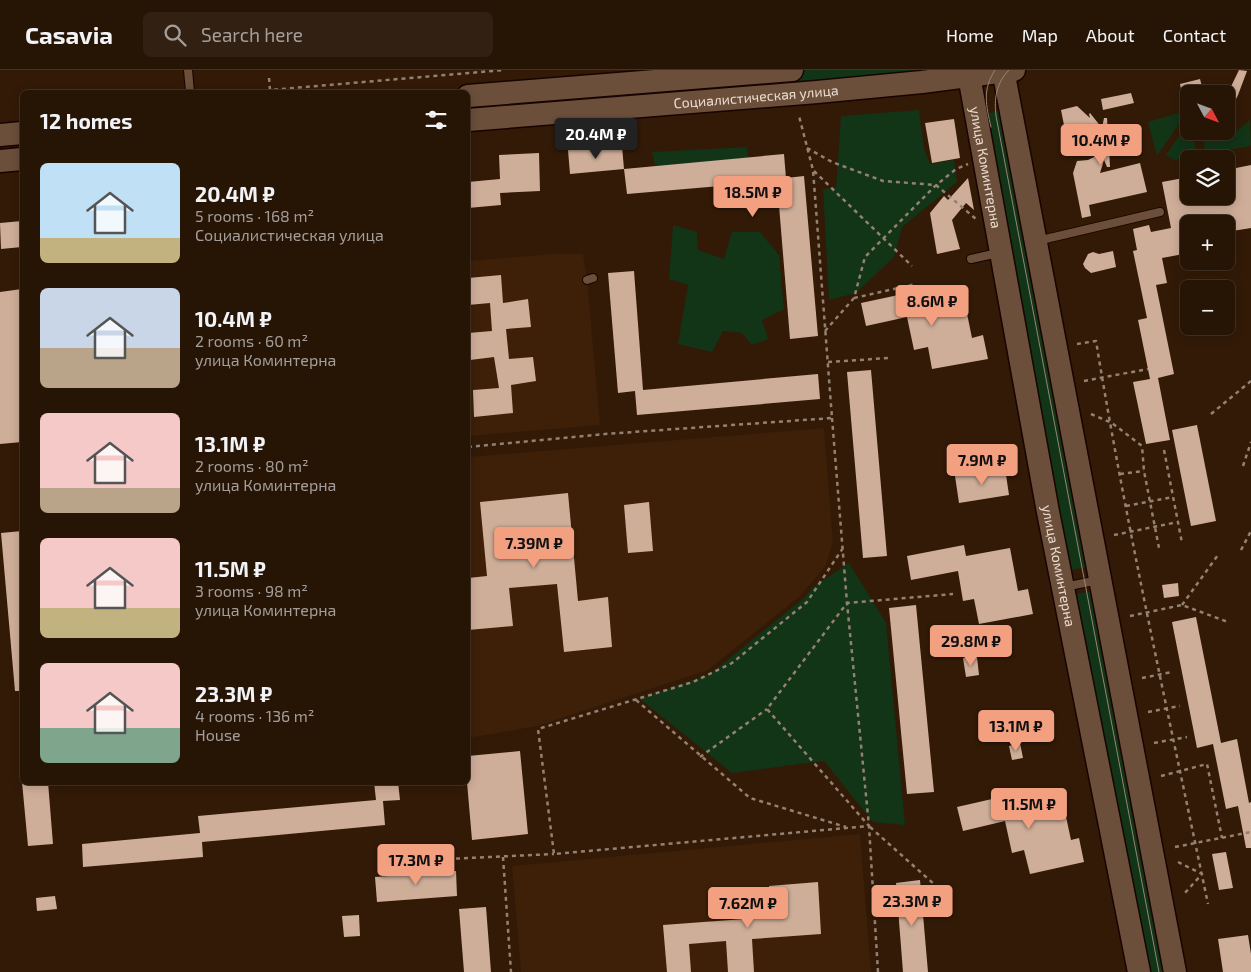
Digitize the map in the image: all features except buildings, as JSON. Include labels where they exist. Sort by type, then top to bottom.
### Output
[{"type":"street","name":"Социалистическая улица","points":[[470,96],[792,70]]},
{"type":"street","name":"Социалистическая улица","points":[[470,120],[817,92],[1006,70]]},
{"type":"street","points":[[1006,70],[1036,242],[1174,972]]},
{"type":"street","name":"улица Коминтерна","points":[[968,73],[1048,512],[1139,972]]},
{"type":"street","points":[[0,135],[20,133]]},
{"type":"street","points":[[0,162],[20,159]]},
{"type":"lane","points":[[188,70],[190,89],[199,86]]},
{"type":"lane","points":[[1036,242],[1160,212]]},
{"type":"lane","points":[[971,259],[1000,253]]},
{"type":"lane","points":[[1063,587],[1099,580]]},
{"type":"path","points":[[269,78],[270,90],[504,70]]},
{"type":"path","points":[[799,116],[813,170],[847,603],[869,826],[878,972]]},
{"type":"path","points":[[807,148],[832,162],[883,181],[936,185],[979,221]]},
{"type":"path","points":[[826,330],[854,298],[865,256],[936,185],[956,169],[968,164]]},
{"type":"path","points":[[813,170],[912,266]]},
{"type":"path","points":[[854,298],[916,284]]},
{"type":"path","points":[[1077,344],[1096,342],[1126,506],[1208,904]]},
{"type":"path","points":[[828,362],[889,358]]},
{"type":"path","points":[[1084,381],[1148,369]]},
{"type":"path","points":[[1211,414],[1251,382]]},
{"type":"path","points":[[1091,414],[1110,422],[1142,446],[1144,471],[1159,548]]},
{"type":"path","points":[[470,447],[605,434],[832,418]]},
{"type":"path","points":[[1243,466],[1251,442]]},
{"type":"path","points":[[1164,450],[1182,543]]},
{"type":"path","points":[[1120,474],[1144,471]]},
{"type":"path","points":[[1126,506],[1173,497]]},
{"type":"path","points":[[1114,535],[1178,522]]},
{"type":"path","points":[[1241,550],[1251,531]]},
{"type":"path","points":[[554,854],[538,729],[693,682],[732,663],[807,602],[843,548]]},
{"type":"path","points":[[1182,605],[1218,555]]},
{"type":"path","points":[[700,757],[767,709],[847,603],[953,594]]},
{"type":"path","points":[[1130,616],[1182,605],[1228,622]]},
{"type":"path","points":[[1142,678],[1172,672]]},
{"type":"path","points":[[636,700],[700,757],[750,798],[849,827]]},
{"type":"path","points":[[1148,712],[1180,706]]},
{"type":"path","points":[[767,709],[869,826],[935,885]]},
{"type":"path","points":[[1154,743],[1186,737]]},
{"type":"path","points":[[1161,776],[1207,764],[1222,838]]},
{"type":"path","points":[[448,859],[554,854],[869,826]]},
{"type":"path","points":[[1175,847],[1251,832]]},
{"type":"path","points":[[503,857],[511,972]]},
{"type":"path","points":[[1178,862],[1202,874]]},
{"type":"path","points":[[1184,894],[1202,874]]},
{"type":"shaded area","points":[[553,254],[583,254],[600,425],[470,436],[470,261]]},
{"type":"shaded area","points":[[824,428],[833,543],[825,567],[800,596],[708,670],[537,726],[470,738],[470,457]]},
{"type":"shaded area","points":[[860,834],[871,972],[521,972],[512,866]]},
{"type":"green space","points":[[808,70],[931,70],[559,103],[559,96]]},
{"type":"green space","points":[[919,110],[924,149],[930,164],[954,160],[957,182],[902,227],[894,257],[856,293],[829,300],[823,189],[836,188],[841,116]]},
{"type":"green space","points":[[1001,110],[1089,567],[1068,570],[981,116]]},
{"type":"green space","points":[[1178,113],[1180,115],[1180,122],[1157,156],[1148,122]]},
{"type":"green space","points":[[1250,120],[1251,146],[1228,150],[1205,150],[1203,140],[1235,140],[1235,132]]},
{"type":"green space","points":[[1131,124],[1136,150],[1119,153],[1114,128]]},
{"type":"green space","points":[[1180,134],[1180,140],[1194,140],[1196,150],[1180,150],[1180,159],[1174,160],[1166,155]]},
{"type":"green space","points":[[747,147],[748,158],[655,166],[652,152]]},
{"type":"green space","points":[[673,225],[697,232],[698,250],[724,259],[732,232],[760,232],[779,255],[784,309],[762,320],[768,339],[752,345],[742,333],[723,331],[712,352],[678,344],[688,285],[669,279]]},
{"type":"green space","points":[[849,563],[886,623],[905,825],[873,822],[824,761],[732,773],[640,699],[710,674],[804,598],[813,587]]},
{"type":"green space","points":[[1094,591],[1167,972],[1147,972],[1075,594]]},
{"type":"tram line","points":[[991,127],[986,98],[988,84],[995,70]]},
{"type":"tram line","points":[[1009,70],[1001,80],[997,92],[995,103],[996,116],[1159,972]]}]
